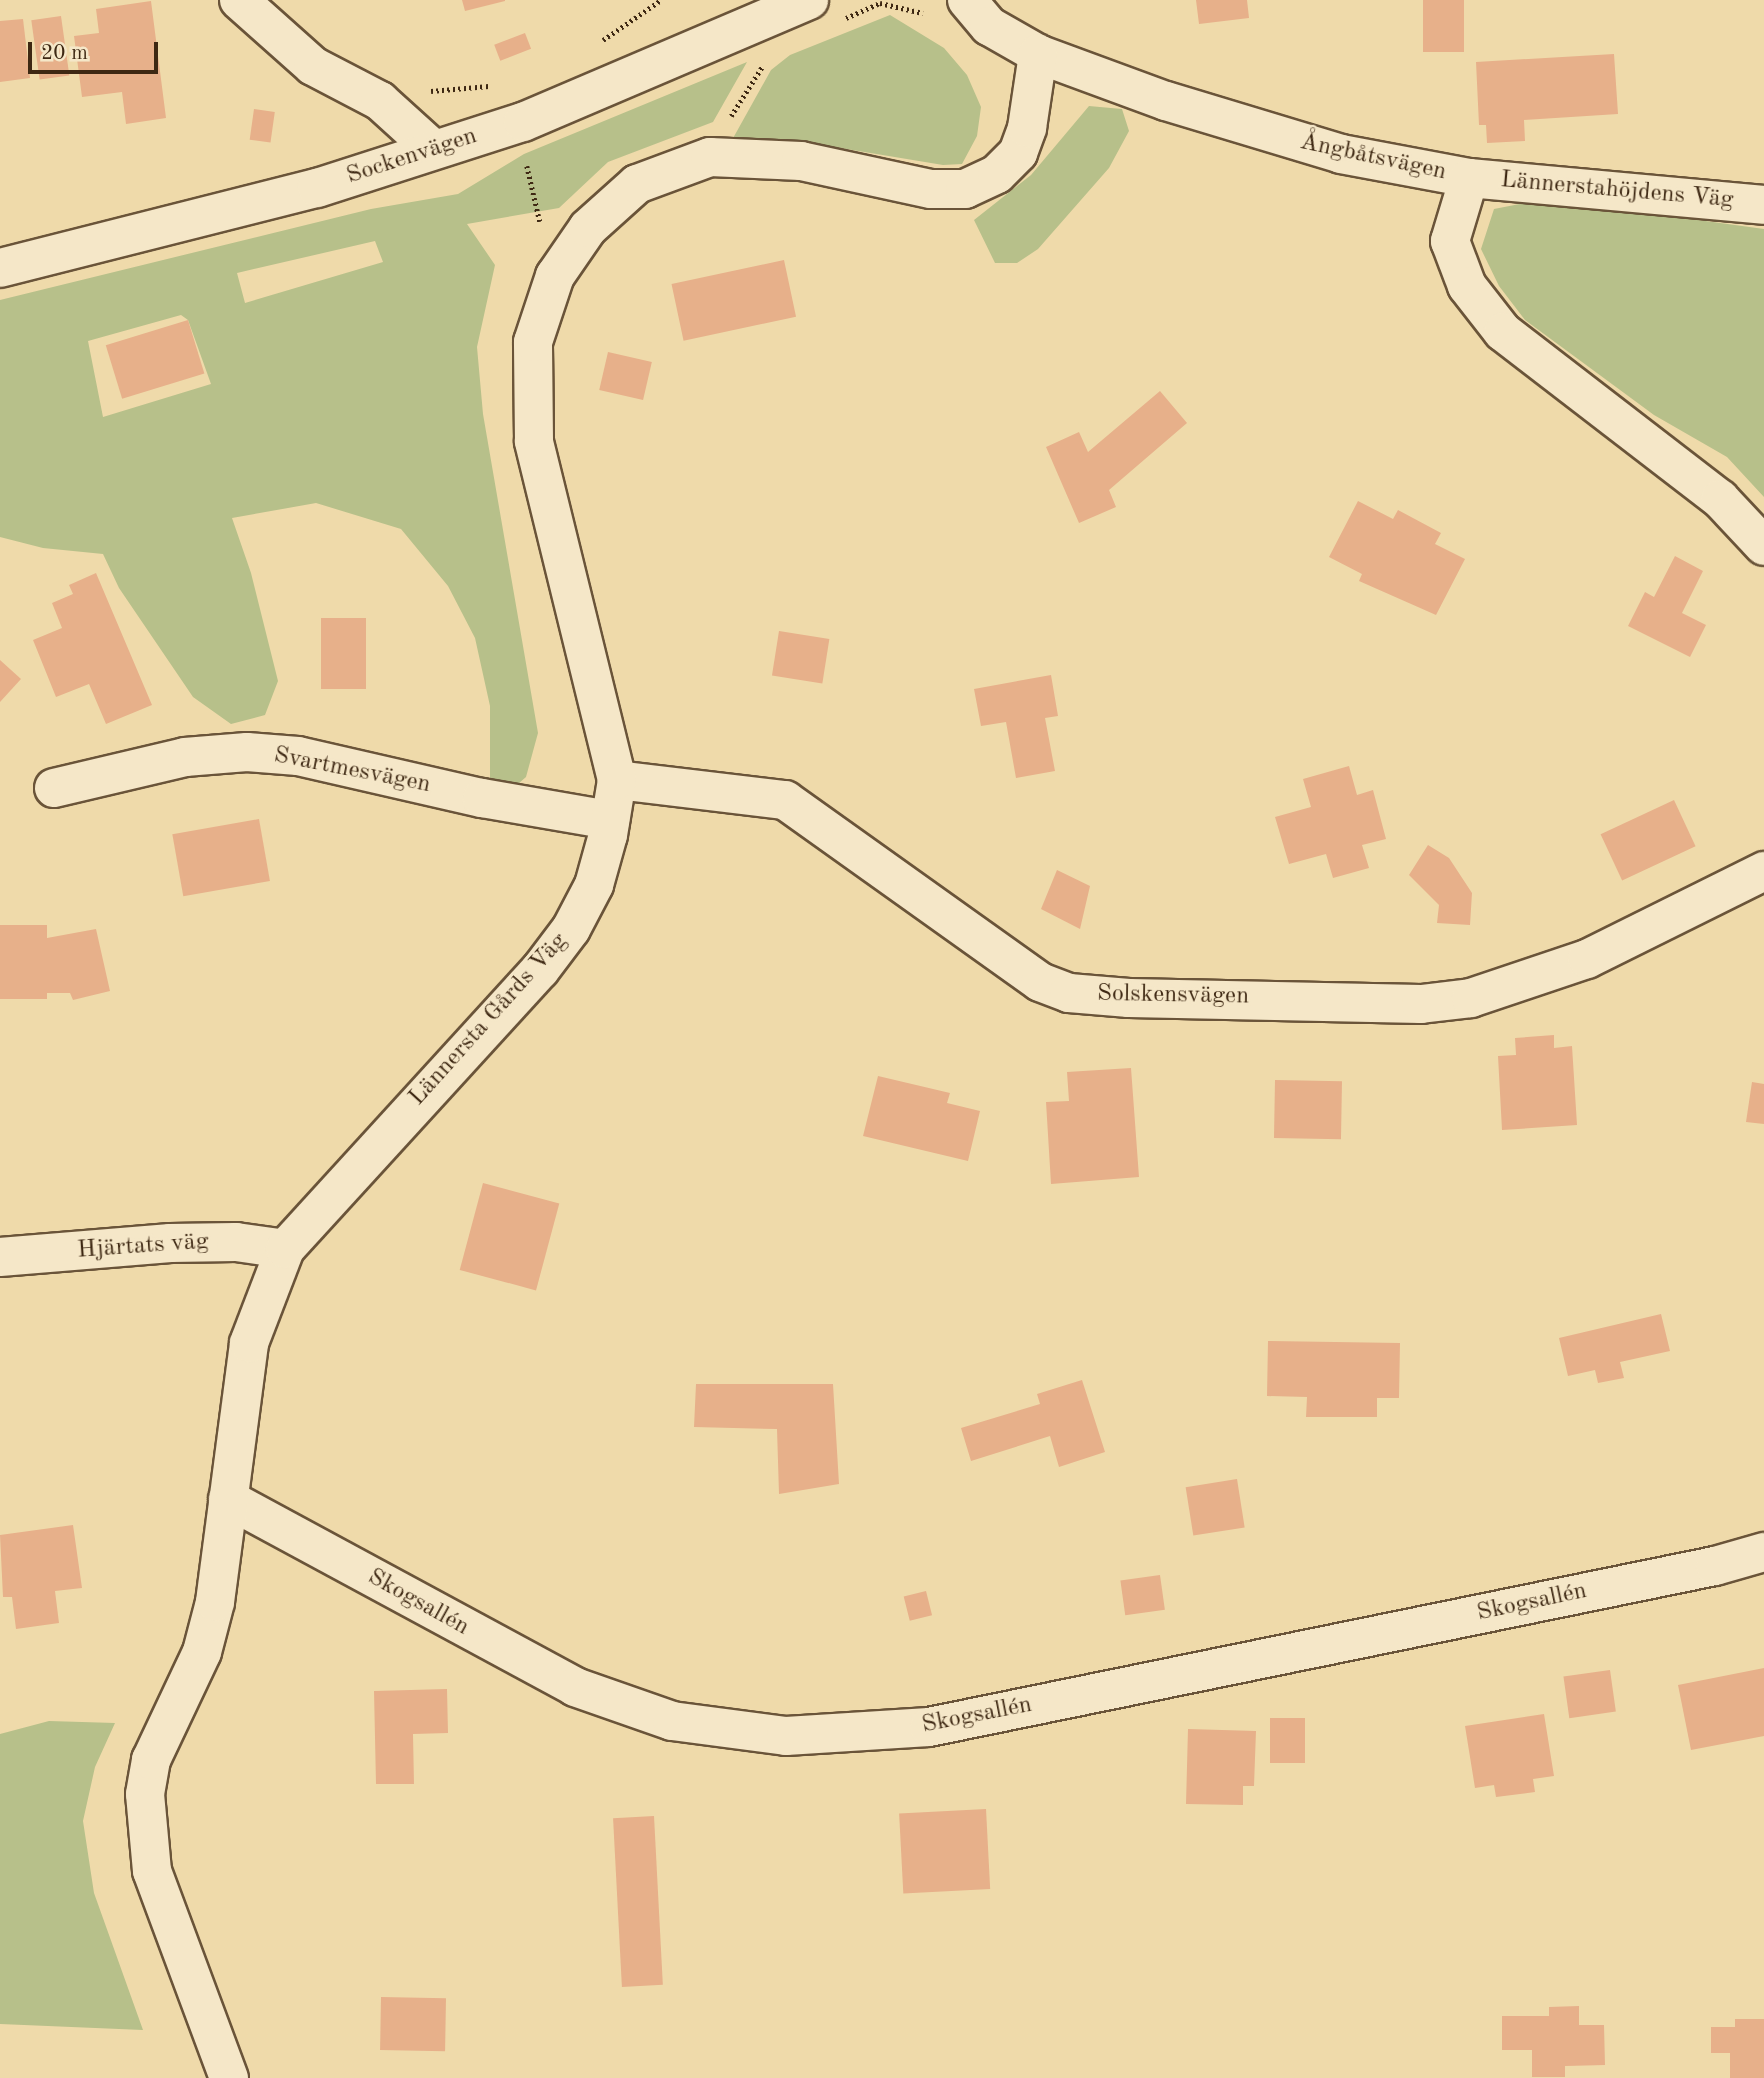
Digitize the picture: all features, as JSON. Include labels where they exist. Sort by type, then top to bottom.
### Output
[{"type":"street","points":[[239,0],[313,66],[380,102],[433,149]]},
{"type":"street","name":"Sockenvägen","points":[[0,268],[317,188],[546,114],[809,0]]},
{"type":"street","name":"Ångbåtsvägen","points":[[967,0],[989,26],[1038,54],[1281,138],[1469,178],[1450,241],[1467,286],[1503,332],[1720,499],[1764,546]]},
{"type":"street","name":"Lännersta Gårds Väg","points":[[229,2078],[152,1871],[145,1794],[151,1760],[202,1652],[225,1545],[228,1499],[250,1343],[285,1249],[540,970],[571,929],[594,884],[610,820],[617,780],[534,441],[533,342],[555,276],[588,228],[637,184],[710,156],[801,161],[931,189],[965,189],[997,174],[1018,153],[1027,128],[1038,54]]},
{"type":"street","name":"Lännerstahöjdens Väg","points":[[1469,178],[1764,205]]},
{"type":"street","name":"Svartmesvägen","points":[[54,788],[185,757],[247,752],[298,756],[482,798],[610,820]]},
{"type":"street","name":"Solskensvägen","points":[[617,780],[785,800],[1040,982],[1069,993],[1129,998],[1421,1004],[1471,998],[1587,959],[1764,871]]},
{"type":"street","name":"Hjärtats väg","points":[[0,1257],[170,1243],[236,1242],[285,1249]]},
{"type":"street","name":"Skogsallén","points":[[228,1499],[575,1687],[672,1721],[786,1737],[929,1727],[1715,1566],[1764,1552]]},
{"type":"path","points":[[524,154],[543,230]]},
{"type":"green space","points":[[890,15],[944,48],[967,75],[981,107],[977,136],[962,164],[943,165],[792,140],[732,140],[771,70],[790,55]]},
{"type":"green space","points":[[747,62],[713,122],[608,162],[559,208],[467,224],[495,265],[477,347],[483,414],[538,733],[526,777],[511,790],[490,780],[490,706],[475,638],[448,586],[401,529],[316,503],[232,518],[251,573],[278,681],[265,715],[231,724],[193,697],[119,588],[103,554],[43,548],[0,537],[0,300],[371,209],[458,194],[524,154]],"holes":[[[375,241],[383,262],[245,303],[237,273]],[[181,315],[188,320],[211,384],[103,417],[88,341]]]},
{"type":"green space","points":[[1089,106],[1122,109],[1129,131],[1109,168],[1038,249],[1017,263],[995,263],[974,220],[1031,175]]},
{"type":"green space","points":[[1545,199],[1764,229],[1764,497],[1727,457],[1654,415],[1525,320],[1499,286],[1481,249],[1494,209]]},
{"type":"green space","points":[[49,1721],[115,1723],[95,1767],[83,1821],[94,1893],[143,2030],[0,2024],[0,1734]]},
{"type":"building","points":[[462,0],[505,0],[505,1],[465,11]]},
{"type":"building","points":[[1196,0],[1247,0],[1249,18],[1199,24]]},
{"type":"building","points":[[1423,0],[1464,0],[1464,52],[1423,52]]},
{"type":"building","points":[[151,1],[166,118],[126,124],[122,92],[82,97],[74,36],[99,33],[96,9]]},
{"type":"building","points":[[61,16],[69,75],[40,80],[31,20]]},
{"type":"building","points":[[23,19],[30,78],[0,82],[0,21]]},
{"type":"building","points":[[525,33],[531,49],[500,61],[494,45]]},
{"type":"building","points":[[1614,54],[1618,114],[1524,120],[1525,141],[1487,143],[1486,125],[1479,125],[1476,62]]},
{"type":"building","points":[[254,109],[275,112],[270,143],[250,140]]},
{"type":"building","points":[[784,260],[796,317],[684,341],[672,284]]},
{"type":"building","points":[[188,320],[204,374],[122,399],[106,345]]},
{"type":"building","points":[[608,352],[652,362],[643,400],[599,390]]},
{"type":"building","points":[[1160,391],[1187,423],[1109,490],[1116,507],[1079,523],[1046,447],[1079,432],[1088,452]]},
{"type":"building","points":[[1358,501],[1393,519],[1398,510],[1441,533],[1435,544],[1465,559],[1436,615],[1359,581],[1362,574],[1329,557]]},
{"type":"building","points":[[1675,556],[1703,571],[1682,613],[1706,625],[1690,657],[1628,626],[1645,592],[1654,597]]},
{"type":"building","points":[[96,573],[152,705],[106,724],[89,684],[56,697],[33,640],[62,628],[52,603],[73,594],[69,585]]},
{"type":"building","points":[[321,618],[366,618],[366,689],[321,689]]},
{"type":"building","points":[[779,631],[829,639],[822,683],[772,675]]},
{"type":"building","points":[[0,660],[21,679],[0,702]]},
{"type":"building","points":[[1051,675],[1058,716],[1045,718],[1055,771],[1016,778],[1006,722],[981,726],[974,689]]},
{"type":"building","points":[[1349,766],[1357,795],[1373,790],[1386,839],[1362,845],[1369,868],[1333,878],[1326,854],[1289,864],[1275,817],[1311,807],[1303,779]]},
{"type":"building","points":[[1674,800],[1696,846],[1622,880],[1601,834]]},
{"type":"building","points":[[259,819],[270,881],[183,896],[172,834]]},
{"type":"building","points":[[1428,845],[1449,858],[1472,893],[1470,925],[1437,923],[1439,905],[1409,875]]},
{"type":"building","points":[[1057,870],[1090,886],[1080,929],[1041,909]]},
{"type":"building","points":[[0,925],[47,925],[47,938],[96,929],[110,991],[73,1000],[70,993],[47,993],[47,999],[0,999]]},
{"type":"building","points":[[1554,1035],[1554,1048],[1572,1046],[1577,1125],[1502,1130],[1498,1056],[1516,1055],[1515,1038]]},
{"type":"building","points":[[1131,1068],[1139,1177],[1051,1184],[1046,1102],[1069,1101],[1067,1072]]},
{"type":"building","points":[[878,1076],[950,1093],[947,1103],[980,1111],[968,1161],[863,1136]]},
{"type":"building","points":[[1275,1080],[1342,1081],[1341,1139],[1274,1138]]},
{"type":"building","points":[[1752,1082],[1764,1084],[1764,1124],[1746,1122]]},
{"type":"building","points":[[483,1183],[559,1203],[536,1290],[460,1270]]},
{"type":"building","points":[[1661,1314],[1670,1351],[1620,1362],[1624,1378],[1598,1383],[1595,1370],[1568,1376],[1559,1338]]},
{"type":"building","points":[[1268,1341],[1400,1343],[1399,1398],[1377,1398],[1377,1417],[1306,1417],[1307,1397],[1267,1396]]},
{"type":"building","points":[[1082,1380],[1105,1452],[1059,1467],[1050,1436],[971,1461],[961,1428],[1040,1404],[1037,1394]]},
{"type":"building","points":[[696,1384],[833,1384],[839,1484],[779,1494],[777,1429],[694,1427]]},
{"type":"building","points":[[1237,1479],[1245,1527],[1193,1536],[1186,1487]]},
{"type":"building","points":[[73,1525],[82,1588],[55,1591],[59,1623],[16,1629],[12,1597],[3,1597],[0,1535]]},
{"type":"building","points":[[1160,1575],[1165,1610],[1125,1615],[1120,1581]]},
{"type":"building","points":[[926,1591],[932,1615],[910,1621],[904,1597]]},
{"type":"building","points":[[1764,1668],[1764,1736],[1691,1750],[1678,1685]]},
{"type":"building","points":[[1610,1670],[1616,1712],[1569,1718],[1563,1677]]},
{"type":"building","points":[[447,1689],[448,1733],[413,1734],[414,1784],[376,1784],[374,1691]]},
{"type":"building","points":[[1544,1714],[1554,1776],[1533,1779],[1535,1792],[1496,1797],[1494,1785],[1475,1788],[1465,1726]]},
{"type":"building","points":[[1270,1718],[1305,1718],[1305,1763],[1270,1763]]},
{"type":"building","points":[[1188,1729],[1256,1731],[1254,1786],[1243,1786],[1243,1805],[1186,1804]]},
{"type":"building","points":[[986,1809],[990,1889],[903,1893],[899,1814]]},
{"type":"building","points":[[654,1816],[663,1985],[622,1987],[613,1818]]},
{"type":"building","points":[[381,1997],[446,1998],[445,2051],[380,2050]]},
{"type":"building","points":[[1579,2006],[1579,2025],[1604,2025],[1605,2065],[1565,2066],[1565,2077],[1532,2077],[1532,2050],[1502,2050],[1502,2016],[1549,2016],[1549,2007]]},
{"type":"building","points":[[1735,2019],[1764,2019],[1764,2078],[1730,2078],[1730,2053],[1711,2053],[1711,2027],[1735,2027]]}]
